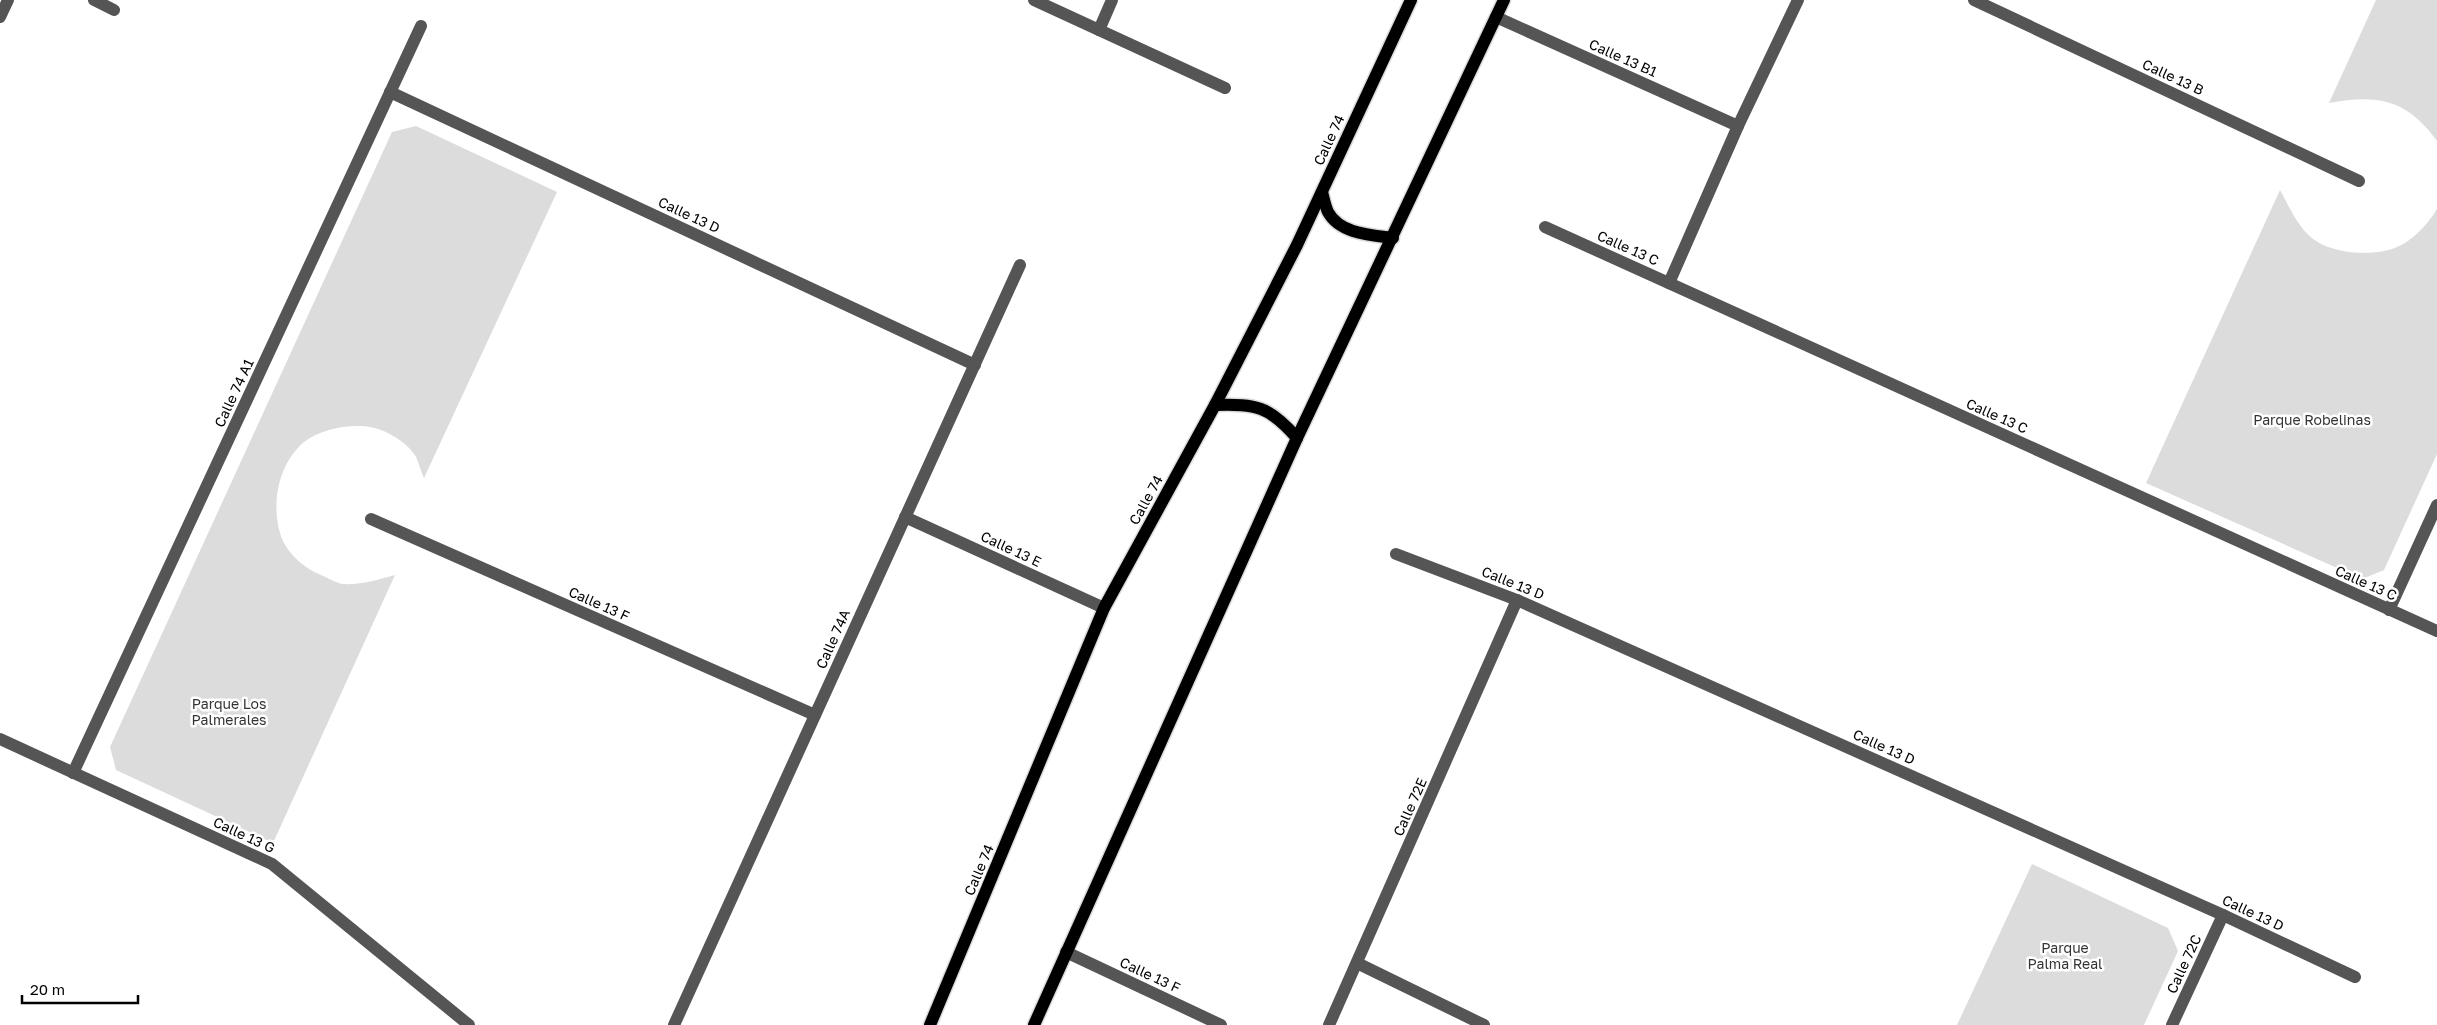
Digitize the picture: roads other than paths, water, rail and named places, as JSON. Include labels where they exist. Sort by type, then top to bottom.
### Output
[{"type":"main road","name":"Calle 74","points":[[930,1025],[1104,608],[1215,405],[1322,192],[1411,0]]},
{"type":"main road","points":[[1034,1025],[1297,438],[1504,0]]},
{"type":"main road","points":[[1322,192],[1328,213],[1342,227],[1361,234],[1393,238]]},
{"type":"main road","points":[[1215,405],[1244,404],[1266,410],[1282,421],[1297,438]]},
{"type":"street","points":[[0,17],[8,0]]},
{"type":"street","points":[[94,0],[114,10]]},
{"type":"street","points":[[1034,0],[1225,88]]},
{"type":"street","points":[[1099,30],[1112,0]]},
{"type":"street","points":[[1669,283],[1738,126],[1798,0]]},
{"type":"street","name":"Calle 13 B","points":[[1974,0],[2359,181]]},
{"type":"street","name":"Calle 13 B1","points":[[1496,17],[1738,126]]},
{"type":"street","name":"Calle 74 A1","points":[[73,773],[421,26]]},
{"type":"street","name":"Calle 13 D","points":[[390,92],[975,365]]},
{"type":"street","name":"Calle 13 C","points":[[1545,227],[2437,631]]},
{"type":"street","name":"Calle 74A","points":[[674,1025],[1020,265]]},
{"type":"street","points":[[2389,610],[2437,505]]},
{"type":"street","name":"Calle 13 E","points":[[905,516],[1104,608]]},
{"type":"street","name":"Calle 13 F","points":[[371,519],[815,716]]},
{"type":"street","name":"Calle 13 D","points":[[1396,554],[1517,600],[2223,915],[2355,977]]},
{"type":"street","name":"Calle 72E","points":[[1329,1025],[1517,600]]},
{"type":"street","name":"Calle 13 G","points":[[0,739],[272,864],[469,1025]]},
{"type":"street","name":"Calle 72C","points":[[2172,1025],[2223,915]]},
{"type":"street","name":"Calle 13 F","points":[[1066,952],[1221,1025]]},
{"type":"street","points":[[1357,963],[1484,1025]]},
{"type":"park label","name":"Parque Robelinas","points":[[2312,420]]},
{"type":"park label","name":"Parque Los Palmerales","points":[[229,712]]},
{"type":"park label","name":"Parque Palma Real","points":[[2065,956]]}]
